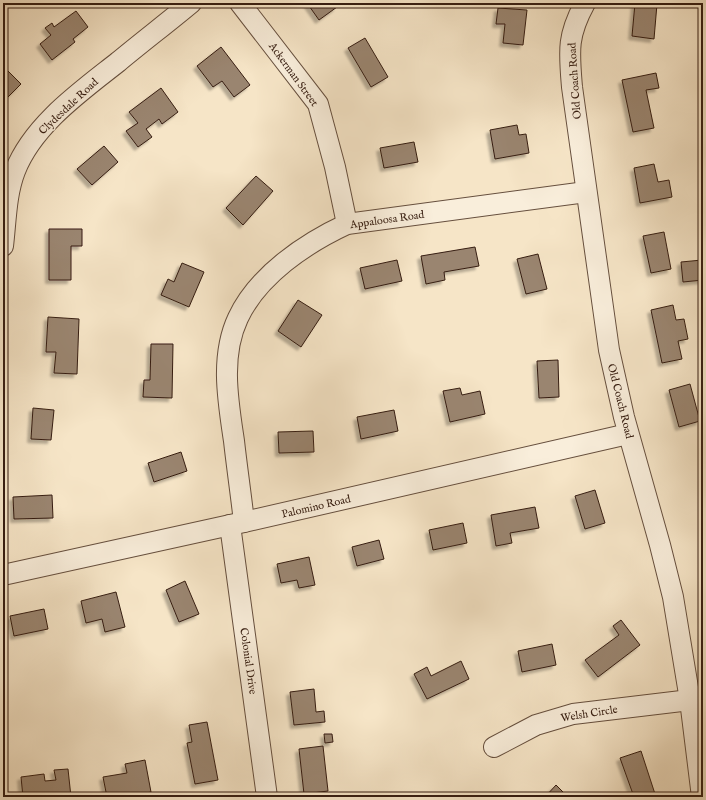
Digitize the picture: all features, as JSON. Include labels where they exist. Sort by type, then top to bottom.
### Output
[{"type":"street","name":"Clydesdale Road","points":[[3,246],[10,192],[15,172],[25,150],[49,121],[91,83],[191,3]]},
{"type":"street","name":"Ackerman Street","points":[[240,3],[318,104],[335,167],[347,224]]},
{"type":"street","name":"Old Coach Road","points":[[585,3],[570,36],[572,87],[609,350],[628,434],[667,572],[690,700],[702,797]]},
{"type":"street","name":"Appaloosa Road","points":[[237,524],[227,393],[227,366],[231,341],[238,318],[260,286],[296,253],[321,236],[347,224],[586,192]]},
{"type":"street","name":"Palomino Road","points":[[3,575],[237,524],[628,434]]},
{"type":"street","name":"Colonial Drive","points":[[237,524],[267,797]]},
{"type":"street","name":"Welsh Circle","points":[[494,747],[536,725],[572,714],[690,700]]},
{"type":"building","points":[[307,3],[334,3],[337,7],[319,20]]},
{"type":"building","points":[[635,3],[657,4],[654,39],[632,36]]},
{"type":"building","points":[[498,8],[527,10],[523,45],[503,43],[505,24],[496,24]]},
{"type":"building","points":[[76,11],[88,27],[73,39],[75,42],[52,60],[40,44],[51,35],[45,28],[52,23],[54,27]]},
{"type":"building","points":[[365,38],[388,77],[371,87],[348,48]]},
{"type":"building","points":[[221,47],[250,85],[234,97],[222,81],[213,87],[197,66]]},
{"type":"building","points":[[6,69],[21,84],[3,102],[3,72]]},
{"type":"building","points":[[656,73],[659,88],[646,90],[654,128],[633,132],[622,80]]},
{"type":"building","points":[[161,88],[178,112],[162,124],[159,119],[146,129],[152,137],[138,147],[126,131],[138,123],[129,112]]},
{"type":"building","points":[[517,125],[519,135],[526,134],[529,153],[495,159],[490,130]]},
{"type":"building","points":[[414,142],[418,162],[384,168],[380,148]]},
{"type":"building","points":[[104,146],[118,162],[92,185],[77,169]]},
{"type":"building","points":[[654,164],[658,182],[669,180],[672,197],[640,203],[634,168]]},
{"type":"building","points":[[256,176],[273,191],[243,225],[226,208]]},
{"type":"building","points":[[49,229],[82,229],[82,246],[71,246],[71,280],[49,280]]},
{"type":"building","points":[[664,232],[671,269],[651,273],[643,236]]},
{"type":"building","points":[[475,247],[479,266],[444,272],[445,280],[426,284],[421,256]]},
{"type":"building","points":[[538,254],[547,289],[526,294],[517,259]]},
{"type":"building","points":[[397,260],[402,281],[365,289],[360,268]]},
{"type":"building","points":[[702,260],[703,280],[683,282],[681,262]]},
{"type":"building","points":[[182,263],[204,272],[189,307],[161,295],[168,279],[174,282]]},
{"type":"building","points":[[298,300],[322,315],[301,347],[278,331]]},
{"type":"building","points":[[673,305],[676,320],[684,319],[688,339],[678,341],[682,359],[662,363],[651,310]]},
{"type":"building","points":[[48,317],[79,319],[77,374],[54,373],[56,352],[46,352]]},
{"type":"building","points":[[151,344],[173,344],[172,398],[143,397],[144,380],[150,380]]},
{"type":"building","points":[[558,360],[559,397],[539,398],[537,361]]},
{"type":"building","points":[[690,384],[700,421],[679,427],[669,390]]},
{"type":"building","points":[[460,388],[462,395],[480,391],[485,414],[450,422],[443,391]]},
{"type":"building","points":[[33,408],[54,410],[51,440],[31,439]]},
{"type":"building","points":[[394,410],[398,431],[361,439],[357,417]]},
{"type":"building","points":[[313,431],[314,452],[279,453],[278,432]]},
{"type":"building","points":[[181,452],[187,471],[154,482],[148,463]]},
{"type":"building","points":[[595,490],[605,523],[585,529],[575,496]]},
{"type":"building","points":[[52,495],[53,518],[14,519],[13,497]]},
{"type":"building","points":[[535,507],[539,528],[510,533],[512,543],[496,546],[491,515]]},
{"type":"building","points":[[463,523],[467,543],[433,550],[429,530]]},
{"type":"building","points":[[379,540],[384,559],[357,566],[352,547]]},
{"type":"building","points":[[309,557],[315,585],[299,588],[297,580],[281,583],[277,564]]},
{"type":"building","points":[[185,581],[199,614],[179,622],[166,590]]},
{"type":"building","points":[[116,592],[125,627],[105,632],[102,619],[86,623],[81,601]]},
{"type":"building","points":[[44,609],[48,629],[14,636],[10,616]]},
{"type":"building","points":[[621,620],[640,645],[598,677],[585,660],[619,635],[613,626]]},
{"type":"building","points":[[552,644],[556,665],[522,672],[518,651]]},
{"type":"building","points":[[461,661],[469,679],[427,699],[414,674],[427,667],[431,676]]},
{"type":"building","points":[[314,689],[316,712],[324,711],[325,722],[294,725],[290,692]]},
{"type":"building","points":[[207,722],[218,780],[195,784],[187,743],[192,742],[189,725]]},
{"type":"building","points":[[324,734],[332,734],[333,742],[325,743]]},
{"type":"building","points":[[323,746],[328,791],[304,794],[299,749]]},
{"type":"building","points":[[641,751],[656,797],[634,797],[620,758]]},
{"type":"building","points":[[145,760],[151,792],[125,797],[107,797],[103,777],[127,773],[125,764]]},
{"type":"building","points":[[68,769],[71,797],[23,797],[21,777],[44,774],[45,781],[56,780],[54,770]]},
{"type":"building","points":[[556,785],[568,797],[545,797]]}]
